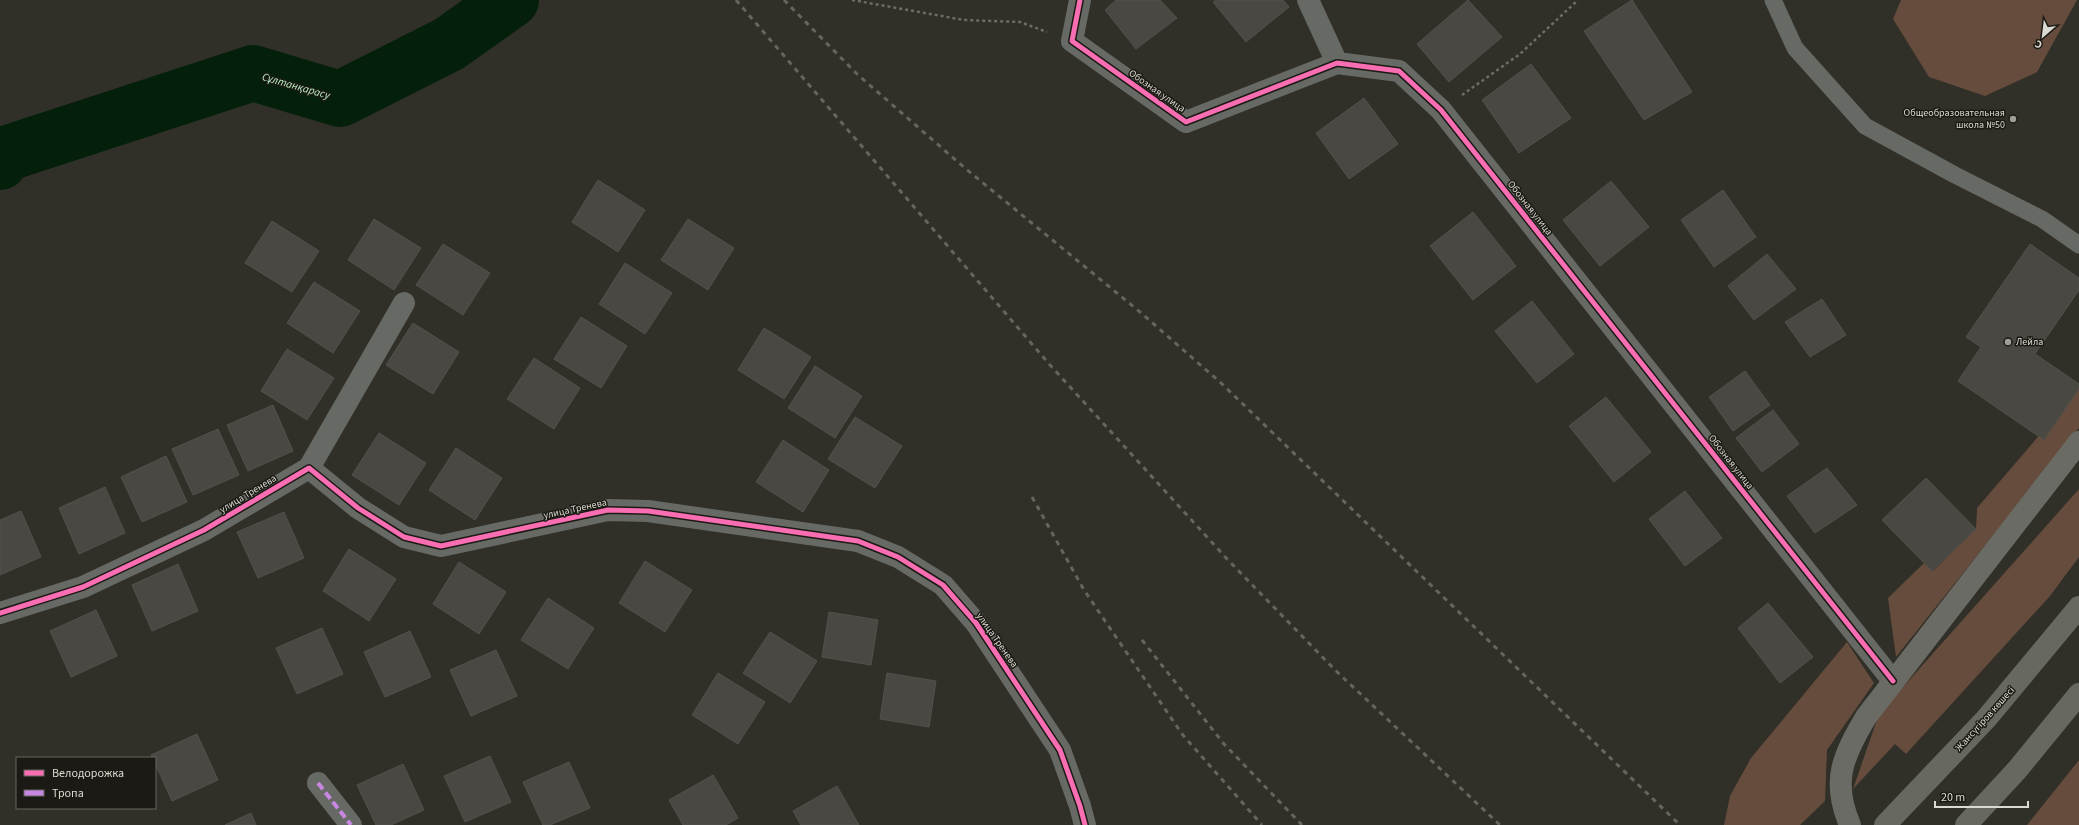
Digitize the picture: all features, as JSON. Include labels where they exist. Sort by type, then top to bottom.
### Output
[{"type":"main road","points":[[1850,825],[1844,811],[1840,792],[1840,774],[1844,757],[1866,717],[2079,442]]},
{"type":"main road","name":"Жансүгіров көшесі","points":[[1885,825],[1986,719],[2079,607]]},
{"type":"main road","points":[[1969,822],[2017,770],[2079,694]]},
{"type":"street","points":[[1072,41],[1080,0]]},
{"type":"street","points":[[1308,0],[1337,63]]},
{"type":"street","name":"Обозная улица","points":[[1072,41],[1186,122],[1337,63],[1400,71],[1441,110],[1893,681]]},
{"type":"street","points":[[310,468],[404,303]]},
{"type":"street","name":"улица Тренева","points":[[0,613],[82,587],[204,530],[310,468],[358,508],[404,537],[441,546],[608,510],[648,511],[858,541],[898,557],[943,585],[976,623],[1060,750],[1080,806],[1085,825]]},
{"type":"street","points":[[318,783],[351,825]]},
{"type":"lane","points":[[1773,0],[1795,48],[1865,126],[1955,175],[2042,219],[2079,245]]},
{"type":"path","points":[[852,0],[964,20],[1020,22],[1072,41]]},
{"type":"path","points":[[1441,110],[1520,54],[1578,0]]},
{"type":"shaded area","points":[[1901,0],[2077,0],[2037,72],[1985,96],[1929,77],[1893,19]]},
{"type":"shaded area","points":[[2079,389],[2079,428],[1896,657],[1888,598],[1924,563],[1933,571],[1976,529],[1977,508]]},
{"type":"shaded area","points":[[2079,489],[2079,557],[2050,596],[1906,754],[1895,744],[1853,789],[1879,714]]},
{"type":"shaded area","points":[[1847,642],[1874,683],[1827,750],[1825,801],[1800,825],[1724,825],[1730,796],[1751,758]]},
{"type":"shaded area","points":[[2079,760],[2079,825],[2027,825]]},
{"type":"building","points":[[1116,0],[1160,0],[1177,18],[1136,49],[1105,10]]},
{"type":"building","points":[[1216,0],[1283,0],[1289,7],[1246,42],[1213,2]]},
{"type":"building","points":[[1468,0],[1502,37],[1449,82],[1417,44]]},
{"type":"building","points":[[1632,0],[1692,92],[1644,120],[1584,31]]},
{"type":"building","points":[[1531,64],[1571,118],[1519,153],[1482,100]]},
{"type":"building","points":[[1364,98],[1398,144],[1349,179],[1316,133]]},
{"type":"building","points":[[598,180],[645,210],[618,252],[572,222]]},
{"type":"building","points":[[1611,181],[1649,227],[1600,266],[1563,220]]},
{"type":"building","points":[[1723,190],[1756,237],[1714,267],[1681,220]]},
{"type":"building","points":[[1473,212],[1516,266],[1473,300],[1430,246]]},
{"type":"building","points":[[374,219],[421,248],[394,290],[348,260]]},
{"type":"building","points":[[688,219],[734,248],[708,290],[661,260]]},
{"type":"building","points":[[272,221],[319,251],[292,292],[245,263]]},
{"type":"building","points":[[443,244],[490,273],[463,315],[416,285]]},
{"type":"building","name":"Лейла","points":[[2030,244],[2079,278],[2079,290],[2035,354],[2079,384],[2079,389],[2044,440],[1958,381],[1981,347],[1966,337]]},
{"type":"building","points":[[1767,254],[1796,289],[1754,320],[1728,286]]},
{"type":"building","points":[[625,263],[672,293],[645,334],[599,304]]},
{"type":"building","points":[[314,282],[360,311],[333,353],[287,323]]},
{"type":"building","points":[[1822,299],[1846,335],[1810,357],[1785,322]]},
{"type":"building","points":[[1532,301],[1574,354],[1537,383],[1495,331]]},
{"type":"building","points":[[581,317],[627,346],[601,388],[554,359]]},
{"type":"building","points":[[413,323],[459,352],[433,394],[386,365]]},
{"type":"building","points":[[764,328],[811,357],[784,399],[738,370]]},
{"type":"building","points":[[287,349],[334,378],[307,420],[261,391]]},
{"type":"building","points":[[534,358],[580,388],[554,429],[507,399]]},
{"type":"building","points":[[815,366],[862,396],[835,438],[788,408]]},
{"type":"building","points":[[1745,371],[1770,405],[1733,431],[1709,397]]},
{"type":"building","points":[[1606,397],[1651,452],[1614,482],[1569,426]]},
{"type":"building","points":[[273,405],[293,451],[248,471],[227,425]]},
{"type":"building","points":[[1773,410],[1799,444],[1762,472],[1736,438]]},
{"type":"building","points":[[855,417],[902,446],[875,488],[828,459]]},
{"type":"building","points":[[218,429],[239,475],[193,495],[172,449]]},
{"type":"building","points":[[379,433],[426,463],[399,505],[352,475]]},
{"type":"building","points":[[783,440],[829,470],[803,512],[756,482]]},
{"type":"building","points":[[456,448],[502,478],[475,520],[429,490]]},
{"type":"building","points":[[166,456],[187,502],[142,522],[121,477]]},
{"type":"building","points":[[1827,468],[1857,505],[1815,533],[1787,496]]},
{"type":"building","points":[[1926,478],[1976,529],[1932,571],[1882,520]]},
{"type":"building","points":[[105,487],[125,533],[79,554],[59,508]]},
{"type":"building","points":[[1685,491],[1722,538],[1685,566],[1649,519]]},
{"type":"building","points":[[21,511],[41,557],[0,575],[0,520]]},
{"type":"building","points":[[284,512],[304,558],[258,578],[237,532]]},
{"type":"building","points":[[349,549],[396,579],[369,621],[323,591]]},
{"type":"building","points":[[645,561],[692,590],[665,632],[619,603]]},
{"type":"building","points":[[459,562],[506,592],[479,634],[433,604]]},
{"type":"building","points":[[178,564],[198,611],[152,631],[132,585]]},
{"type":"building","points":[[548,598],[594,628],[568,669],[521,640]]},
{"type":"building","points":[[1768,603],[1813,657],[1780,683],[1738,628]]},
{"type":"building","points":[[96,610],[117,656],[71,677],[50,631]]},
{"type":"building","points":[[829,612],[878,620],[871,665],[822,657]]},
{"type":"building","points":[[322,628],[343,674],[297,694],[276,648]]},
{"type":"building","points":[[410,631],[431,677],[385,697],[364,652]]},
{"type":"building","points":[[770,632],[817,661],[790,703],[743,673]]},
{"type":"building","points":[[496,650],[517,696],[471,716],[450,670]]},
{"type":"building","points":[[718,673],[765,702],[738,744],[692,715]]},
{"type":"building","points":[[887,673],[936,681],[929,727],[880,719]]},
{"type":"building","points":[[197,734],[218,780],[172,801],[156,765],[156,757],[152,757],[151,755]]},
{"type":"building","points":[[490,756],[511,802],[465,822],[444,776]]},
{"type":"building","points":[[569,762],[590,808],[550,825],[543,825],[523,782]]},
{"type":"building","points":[[403,764],[424,810],[391,825],[376,825],[357,785]]},
{"type":"building","points":[[713,775],[738,818],[726,825],[683,825],[669,800]]},
{"type":"building","points":[[837,786],[859,825],[801,825],[793,811]]},
{"type":"building","points":[[251,813],[256,825],[225,825]]},
{"type":"waterway","name":"Сұлтанқарасу","points":[[0,162],[5,154],[253,73],[340,99],[449,44],[511,0]]},
{"type":"railway","points":[[736,0],[1050,365],[1228,560],[1335,670],[1500,825]]},
{"type":"railway","points":[[784,0],[857,74],[966,169],[1140,312],[1221,383],[1680,825]]},
{"type":"railway","points":[[1032,497],[1084,590],[1182,734],[1262,825]]},
{"type":"railway","points":[[1142,640],[1224,744],[1302,825]]},
{"type":"marked path","points":[[318,783],[351,825]]},
{"type":"cycle path","points":[[1080,0],[1072,41],[1186,122],[1337,63],[1399,71],[1441,110],[1893,681]]},
{"type":"cycle path","points":[[0,613],[83,587],[204,530],[309,468],[358,508],[404,537],[441,546],[608,510],[648,511],[858,541],[898,557],[943,585],[976,623],[1060,750],[1080,806],[1085,825]]},
{"type":"place","name":"Общеобразовательная школа №50","points":[[2013,119]]},
{"type":"place","name":"Лейла","points":[[2008,342]]}]
